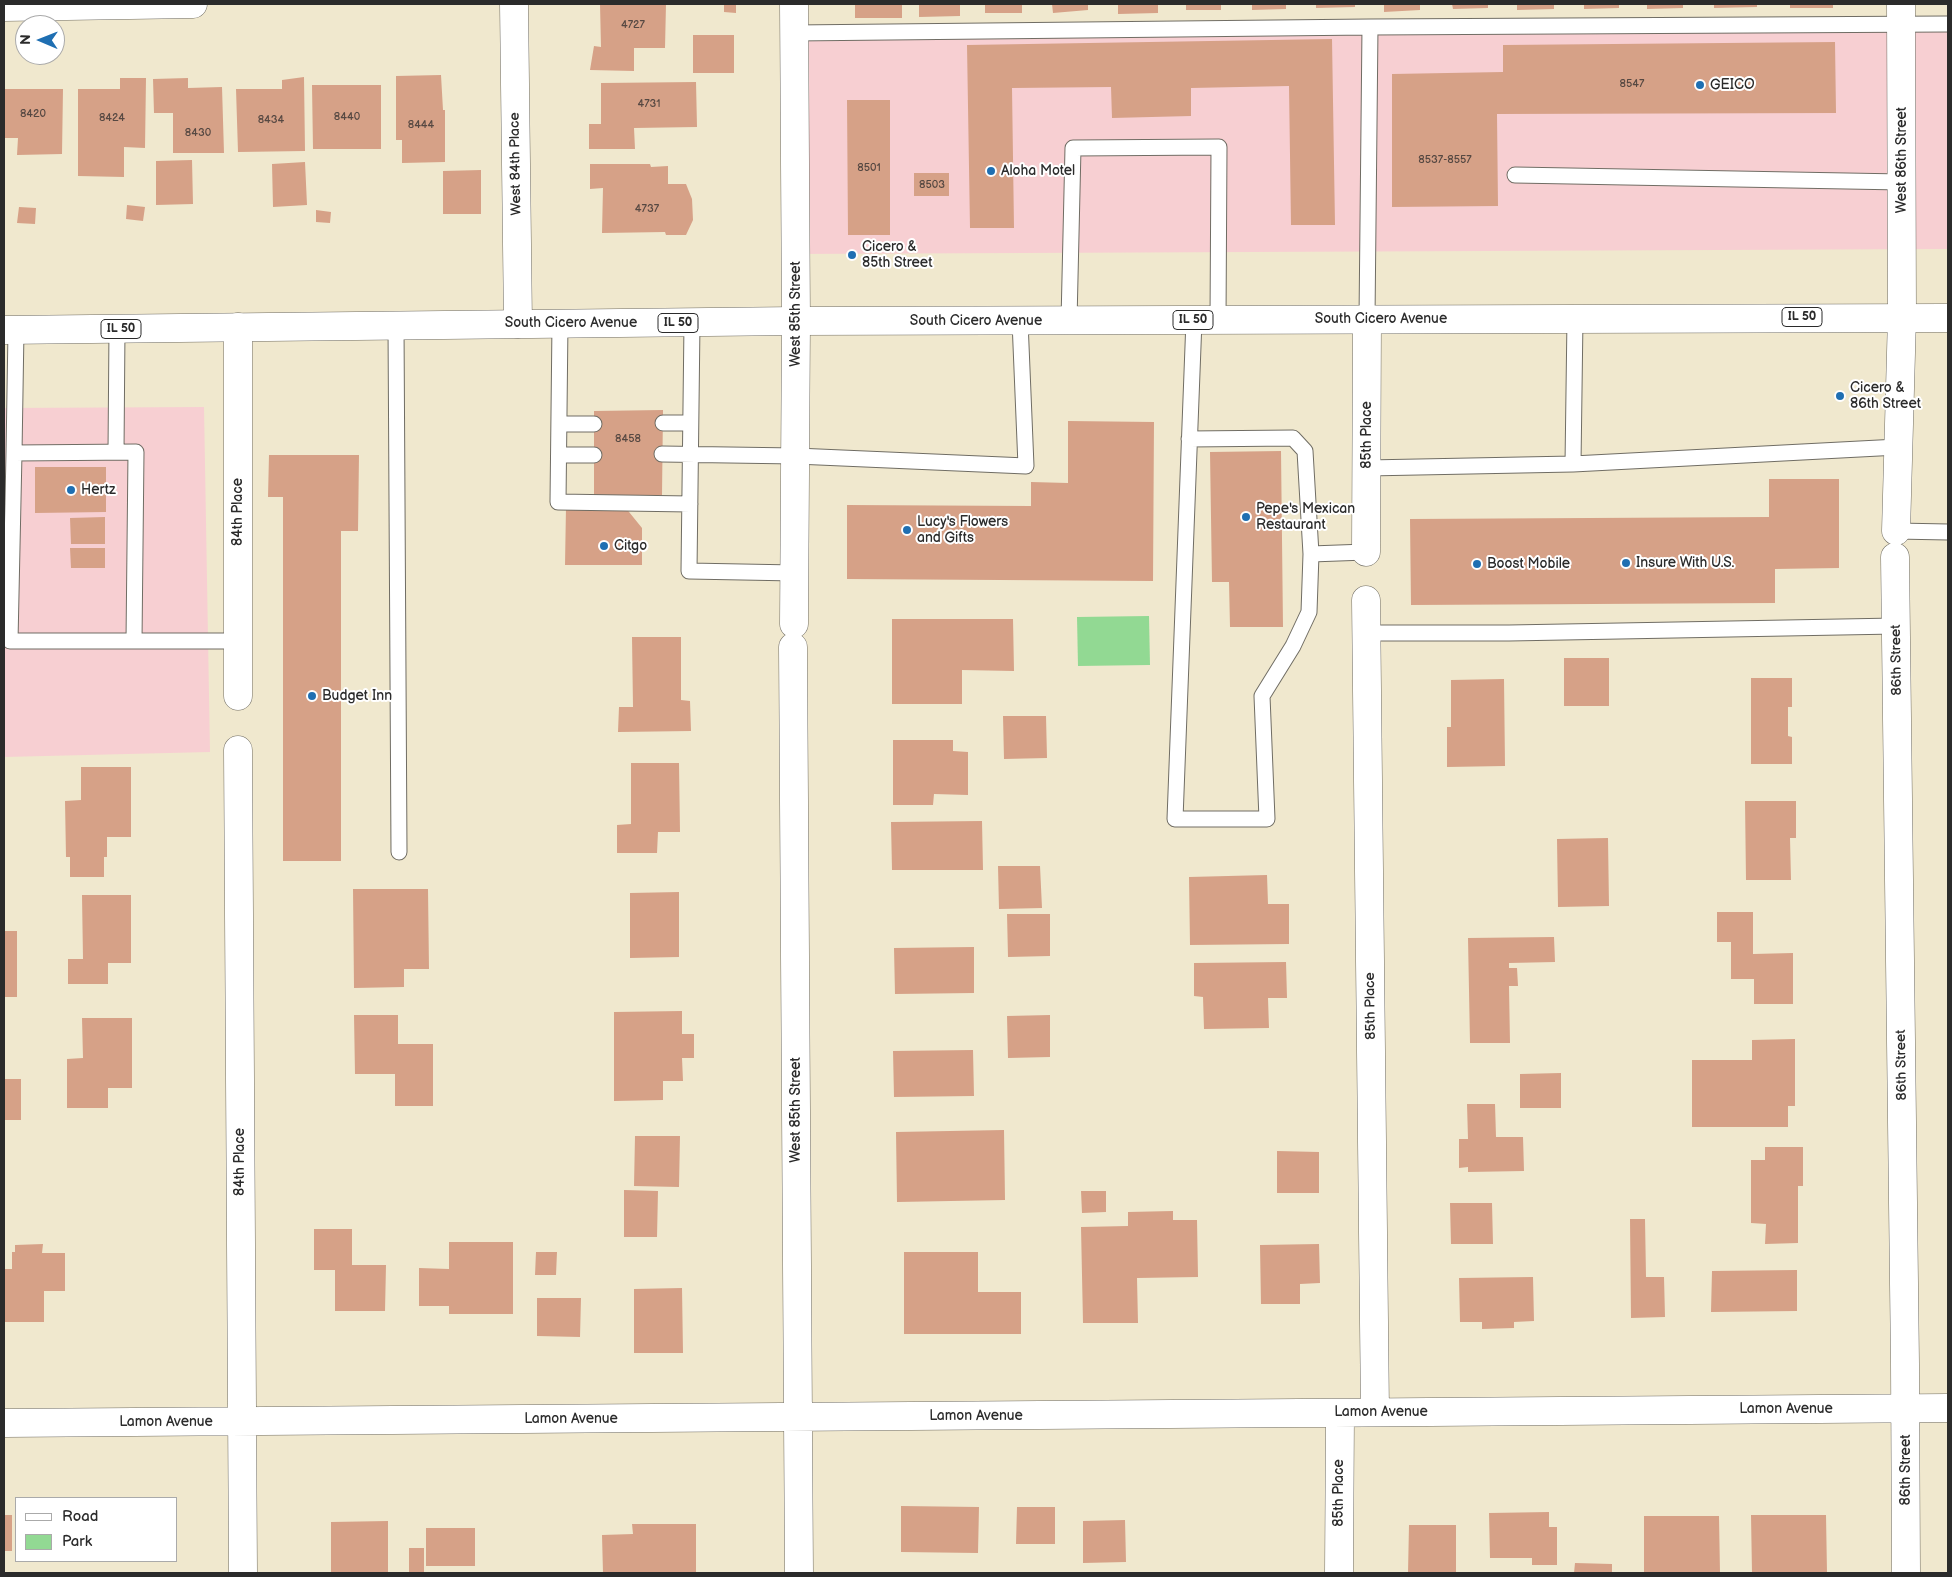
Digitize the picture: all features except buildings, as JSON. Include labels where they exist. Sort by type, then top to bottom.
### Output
[{"type":"street","points":[[4,7],[193,4]]},
{"type":"street","name":"West 84th Place","points":[[514,4],[518,324]]},
{"type":"street","name":"West 85th Street","points":[[794,4],[796,321],[794,635],[799,1573]]},
{"type":"street","name":"West 86th Street","points":[[1901,14],[1902,316]]},
{"type":"street","name":"South Cicero Avenue","points":[[10,330],[796,321],[1902,316],[1948,318]]},
{"type":"street","name":"86th Street","points":[[1902,316],[1895,544],[1906,1408],[1906,1573]]},
{"type":"street","name":"85th Place","points":[[1366,552],[1367,319]]},
{"type":"street","name":"84th Place","points":[[238,327],[238,696]]},
{"type":"street","name":"85th Place","points":[[1366,600],[1376,1412]]},
{"type":"street","name":"84th Place","points":[[238,750],[243,1573]]},
{"type":"street","name":"Lamon Avenue","points":[[4,1424],[1948,1408]]},
{"type":"street","name":"85th Place","points":[[1339,1573],[1340,1413]]},
{"type":"lane","points":[[794,33],[1370,27],[1901,14],[1948,24]]},
{"type":"lane","points":[[1367,319],[1370,27]]},
{"type":"lane","points":[[1069,320],[1073,148],[1219,148],[1206,320],[1189,439],[1175,818],[1267,819],[1262,696],[1293,646],[1309,612],[1311,554],[1305,451],[1293,438],[1189,439]]},
{"type":"lane","points":[[1515,175],[1902,182]]},
{"type":"lane","points":[[1573,464],[1575,318]]},
{"type":"lane","points":[[662,454],[796,456],[1026,466],[1020,321]]},
{"type":"lane","points":[[692,322],[689,572],[795,573]]},
{"type":"lane","points":[[560,323],[558,502],[690,504]]},
{"type":"lane","points":[[396,325],[399,852]]},
{"type":"lane","points":[[116,452],[117,329]]},
{"type":"lane","points":[[10,330],[14,453],[10,641],[238,641]]},
{"type":"lane","points":[[663,423],[690,423]]},
{"type":"lane","points":[[559,424],[594,424]]},
{"type":"lane","points":[[1366,468],[1573,464],[1898,447]]},
{"type":"lane","points":[[14,453],[136,452],[134,642]]},
{"type":"lane","points":[[559,455],[594,455]]},
{"type":"lane","points":[[1895,544],[1948,532]]},
{"type":"lane","points":[[1311,554],[1366,552]]},
{"type":"lane","points":[[1366,633],[1509,633],[1896,626]]},
{"type":"shaded area","points":[[1948,18],[1948,249],[791,254],[788,31]]},
{"type":"shaded area","points":[[204,407],[210,752],[4,757],[4,408]]},
{"type":"green space","points":[[1149,616],[1150,665],[1078,666],[1077,617]]},
{"type":"place","name":"GEICO","points":[[1700,85]]},
{"type":"place","name":"Aloha Motel","points":[[991,171]]},
{"type":"place","name":"Cicero & 85th Street","points":[[852,255]]},
{"type":"place","name":"Cicero & 86th Street","points":[[1840,396]]},
{"type":"place","name":"Hertz","points":[[71,490]]},
{"type":"place","name":"Pepe's Mexican Restaurant","points":[[1246,517]]},
{"type":"place","name":"Lucy's Flowers and Gifts","points":[[907,530]]},
{"type":"place","name":"Citgo","points":[[604,546]]},
{"type":"place","name":"Insure With U.S.","points":[[1626,563]]},
{"type":"place","name":"Boost Mobile","points":[[1477,564]]},
{"type":"place","name":"Budget Inn","points":[[312,696]]}]
